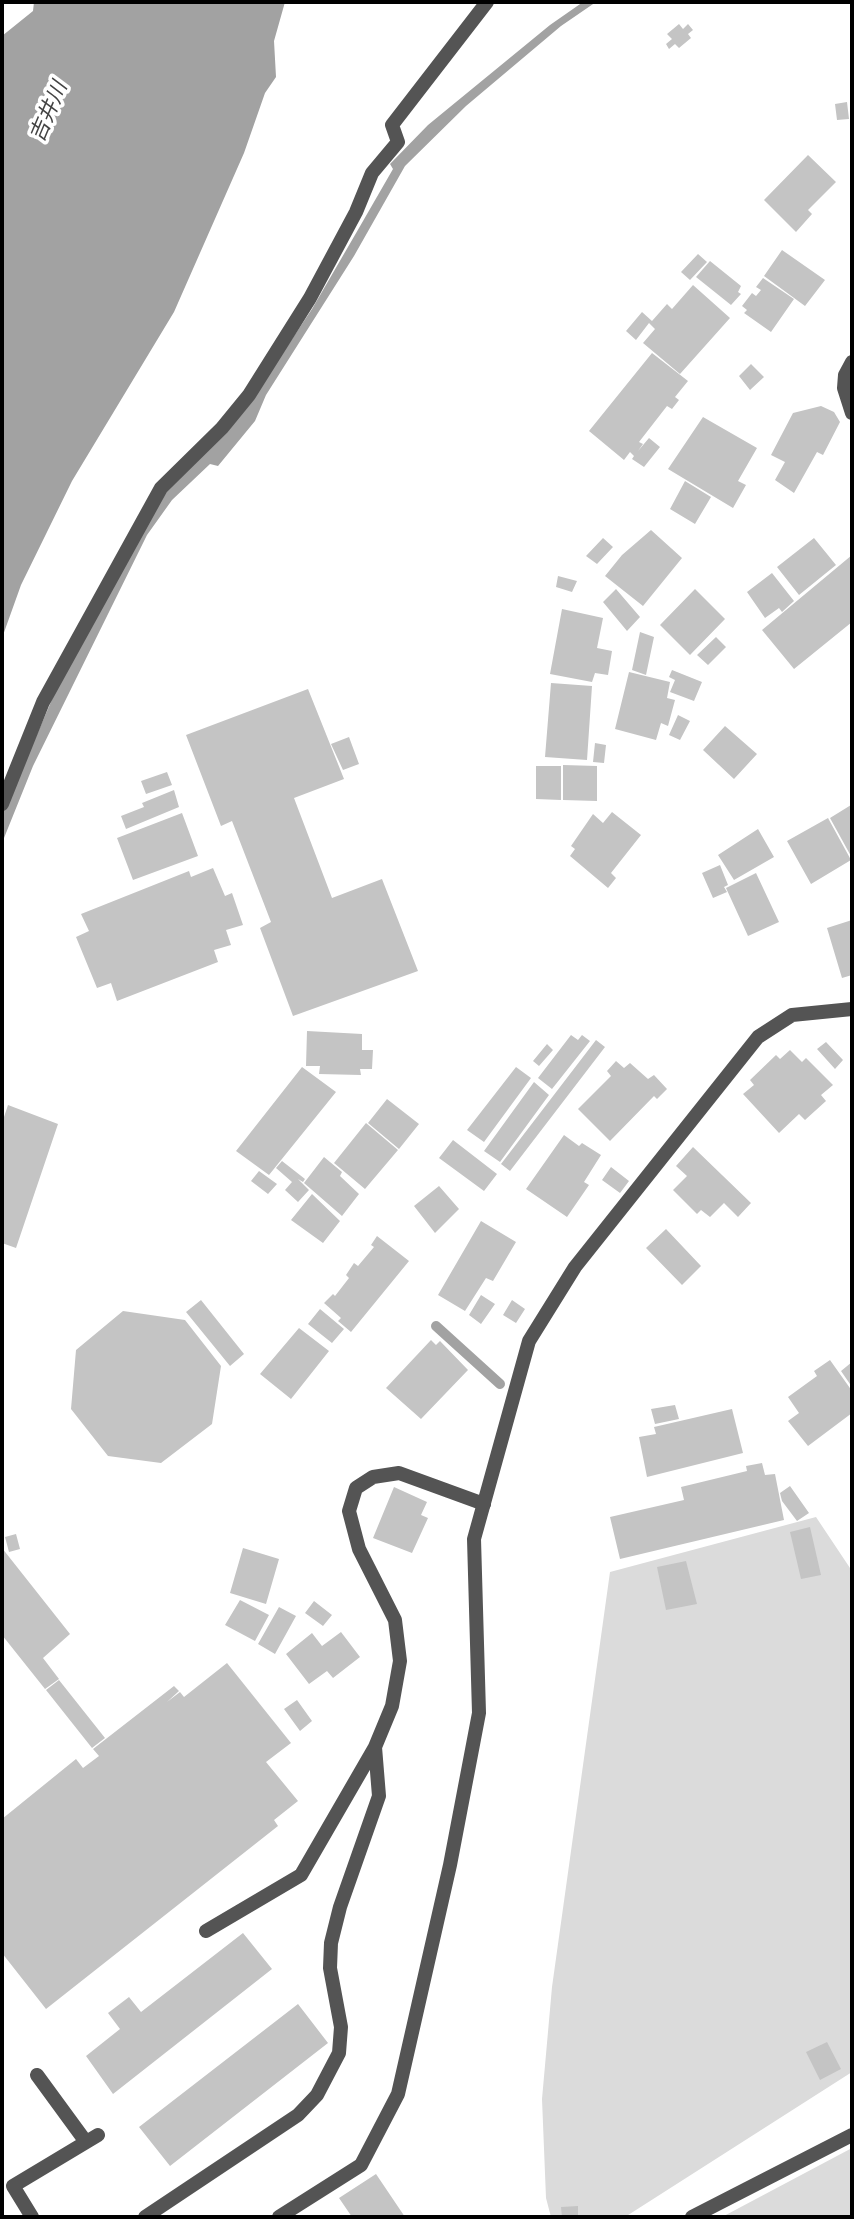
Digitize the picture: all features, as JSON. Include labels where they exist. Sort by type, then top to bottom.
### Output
[{"type":"street","points":[[2,804],[43,702],[161,488],[222,428],[249,396],[310,298],[356,212],[372,173],[398,142],[392,125],[487,2]]},
{"type":"street","points":[[852,362],[845,375],[844,388],[852,413]]},
{"type":"street","points":[[279,2217],[361,2165],[398,2094],[450,1865],[479,1713],[474,1538],[529,1340],[575,1266],[758,1037],[792,1015],[852,1009]]},
{"type":"street","points":[[206,1931],[302,1875],[375,1747],[392,1706],[400,1661],[395,1620],[359,1549],[349,1511],[356,1488],[373,1478],[399,1473],[484,1504]]},
{"type":"street","points":[[145,2217],[298,2115],[330,2074],[339,2053],[341,2026],[330,1968],[331,1943],[340,1907],[379,1796],[375,1747]]},
{"type":"street","points":[[32,2217],[13,2186],[92,2138],[37,2075]]},
{"type":"street","points":[[692,2217],[852,2135]]},
{"type":"shaded area","points":[[816,1517],[852,1571],[852,2072],[625,2217],[551,2217],[546,2198],[542,2099],[552,1987],[610,1572]]},
{"type":"shaded area","points":[[852,2148],[852,2217],[722,2217]]},
{"type":"water","name":"吉井川","points":[[34,2],[285,2],[274,41],[276,77],[265,93],[244,153],[174,312],[72,481],[21,585],[2,638],[2,36],[33,11]]},
{"type":"water","points":[[583,2],[596,2],[561,26],[466,106],[405,166],[354,256],[266,395],[255,421],[218,466],[210,464],[172,500],[147,535],[33,766],[2,843],[2,815],[54,695],[162,492],[254,396],[312,309],[393,169],[390,164],[428,125],[550,25]]},
{"type":"building","points":[[679,24],[683,29],[688,24],[693,30],[688,34],[691,38],[679,48],[675,44],[669,49],[666,44],[672,39],[667,34]]},
{"type":"building","points":[[847,102],[849,119],[837,120],[835,104]]},
{"type":"building","points":[[808,155],[836,182],[808,210],[812,214],[796,232],[764,200]]},
{"type":"building","points":[[782,250],[825,280],[805,306],[764,276]]},
{"type":"building","points":[[698,254],[707,262],[690,280],[681,272]]},
{"type":"building","points":[[710,261],[741,286],[738,292],[741,294],[731,305],[696,277]]},
{"type":"building","points":[[763,278],[794,299],[771,332],[744,313],[747,310],[742,306],[752,293],[756,296],[761,290],[756,287]]},
{"type":"building","points":[[693,285],[730,318],[680,374],[643,343],[655,329],[649,323],[636,340],[626,331],[642,312],[652,321],[667,304],[672,309]]},
{"type":"building","points":[[652,353],[688,381],[675,397],[679,400],[672,409],[667,406],[639,442],[643,444],[638,451],[649,438],[660,447],[644,467],[632,459],[634,456],[630,452],[624,460],[589,431]]},
{"type":"building","points":[[751,364],[764,377],[750,390],[739,376]]},
{"type":"building","points":[[821,406],[834,412],[840,422],[823,455],[817,452],[794,493],[775,480],[785,462],[771,455],[793,413]]},
{"type":"building","points":[[703,417],[757,448],[738,481],[746,485],[733,508],[668,469]]},
{"type":"building","points":[[685,481],[711,497],[695,524],[670,509]]},
{"type":"building","points":[[651,530],[682,558],[643,606],[605,576],[622,555]]},
{"type":"building","points":[[603,538],[613,547],[597,564],[586,556]]},
{"type":"building","points":[[814,538],[836,565],[799,595],[777,567]]},
{"type":"building","points":[[852,555],[852,622],[794,669],[762,630]]},
{"type":"building","points":[[772,573],[794,601],[782,612],[779,608],[765,618],[747,592]]},
{"type":"building","points":[[558,576],[577,581],[572,592],[556,587]]},
{"type":"building","points":[[616,589],[640,617],[627,631],[603,602]]},
{"type":"building","points":[[695,589],[725,619],[690,655],[660,625]]},
{"type":"building","points":[[562,609],[603,618],[597,648],[612,651],[608,675],[595,673],[592,682],[550,674]]},
{"type":"building","points":[[640,632],[654,637],[646,675],[632,670]]},
{"type":"building","points":[[716,637],[726,647],[708,665],[697,655]]},
{"type":"building","points":[[672,670],[702,682],[694,701],[670,692],[675,680],[669,677]]},
{"type":"building","points":[[629,672],[670,682],[667,698],[675,700],[668,726],[661,723],[656,740],[615,729]]},
{"type":"building","points":[[551,683],[592,686],[587,760],[545,757]]},
{"type":"building","points":[[308,689],[344,779],[294,798],[332,898],[382,879],[418,971],[293,1016],[260,928],[271,922],[232,821],[221,826],[186,735]]},
{"type":"building","points":[[678,715],[690,721],[680,740],[669,735]]},
{"type":"building","points":[[725,726],[757,754],[734,779],[703,750]]},
{"type":"building","points":[[349,737],[359,764],[343,770],[331,744]]},
{"type":"building","points":[[595,743],[606,745],[604,763],[593,762]]},
{"type":"building","points":[[563,765],[597,766],[597,801],[563,800]]},
{"type":"building","points":[[536,766],[561,766],[561,800],[536,799]]},
{"type":"building","points":[[167,772],[172,785],[146,794],[141,781]]},
{"type":"building","points":[[174,790],[179,807],[126,829],[121,816],[144,807],[142,803]]},
{"type":"building","points":[[851,805],[852,808],[852,858],[830,818]]},
{"type":"building","points":[[612,812],[641,835],[611,873],[616,878],[608,888],[570,856],[575,849],[571,846],[593,814],[603,823]]},
{"type":"building","points":[[182,813],[198,856],[133,880],[117,838]]},
{"type":"building","points":[[828,818],[851,860],[811,884],[787,841]]},
{"type":"building","points":[[758,829],[774,857],[734,880],[718,855]]},
{"type":"building","points":[[720,865],[728,885],[724,887],[727,892],[713,898],[702,873]]},
{"type":"building","points":[[213,868],[225,896],[232,893],[243,925],[226,930],[231,945],[214,950],[218,962],[117,1001],[111,983],[97,988],[76,937],[89,931],[81,914],[189,871],[191,877]]},
{"type":"building","points":[[756,873],[779,922],[748,936],[726,888]]},
{"type":"building","points":[[852,920],[852,975],[842,978],[827,928]]},
{"type":"building","points":[[307,1031],[362,1034],[362,1050],[373,1050],[372,1069],[360,1069],[361,1075],[319,1074],[320,1066],[306,1066]]},
{"type":"building","points":[[571,1035],[578,1040],[582,1035],[590,1041],[552,1089],[538,1078]]},
{"type":"building","points":[[596,1040],[605,1047],[510,1171],[501,1164]]},
{"type":"building","points":[[826,1042],[843,1060],[835,1069],[817,1049]]},
{"type":"building","points":[[547,1044],[553,1050],[539,1066],[533,1061]]},
{"type":"building","points":[[790,1050],[802,1062],[806,1058],[833,1085],[821,1095],[826,1101],[805,1120],[799,1114],[779,1133],[743,1094],[754,1085],[750,1080],[776,1055],[780,1059]]},
{"type":"building","points":[[616,1061],[624,1068],[630,1063],[648,1079],[654,1075],[667,1089],[657,1099],[654,1096],[610,1141],[578,1109],[611,1076],[607,1071]]},
{"type":"building","points":[[302,1067],[336,1092],[269,1175],[236,1151]]},
{"type":"building","points":[[516,1067],[531,1078],[484,1142],[467,1130]]},
{"type":"building","points":[[534,1082],[549,1095],[500,1162],[484,1151]]},
{"type":"building","points":[[387,1099],[419,1124],[399,1149],[368,1123]]},
{"type":"building","points":[[8,1105],[58,1124],[16,1248],[2,1243],[2,1123]]},
{"type":"building","points":[[366,1123],[398,1150],[365,1189],[334,1163]]},
{"type":"building","points":[[564,1135],[579,1146],[582,1143],[601,1155],[584,1182],[589,1185],[567,1217],[526,1189]]},
{"type":"building","points":[[453,1140],[497,1174],[484,1191],[439,1158]]},
{"type":"building","points":[[693,1147],[751,1203],[738,1217],[724,1203],[710,1217],[701,1210],[697,1214],[673,1190],[687,1176],[676,1166]]},
{"type":"building","points":[[324,1157],[342,1172],[340,1176],[359,1194],[342,1216],[304,1183]]},
{"type":"building","points":[[282,1161],[305,1179],[303,1182],[298,1179],[309,1190],[298,1202],[285,1190],[292,1182],[276,1168]]},
{"type":"building","points":[[611,1167],[629,1181],[620,1193],[602,1180]]},
{"type":"building","points":[[259,1171],[277,1184],[268,1194],[251,1181]]},
{"type":"building","points":[[439,1186],[459,1209],[435,1233],[414,1206]]},
{"type":"building","points":[[312,1194],[340,1221],[323,1243],[291,1220]]},
{"type":"building","points":[[481,1221],[516,1242],[493,1281],[486,1278],[465,1311],[438,1295]]},
{"type":"building","points":[[666,1229],[701,1266],[682,1285],[646,1248]]},
{"type":"building","points":[[377,1236],[409,1261],[351,1332],[338,1321],[341,1318],[324,1303],[333,1294],[335,1296],[349,1278],[346,1275],[354,1263],[358,1266],[374,1247],[371,1245]]},
{"type":"building","points":[[481,1295],[495,1304],[481,1324],[469,1315]]},
{"type":"building","points":[[201,1300],[244,1354],[230,1366],[186,1312]]},
{"type":"building","points":[[512,1300],[525,1309],[516,1323],[503,1315]]},
{"type":"building","points":[[320,1309],[344,1329],[332,1343],[308,1324]]},
{"type":"building","points":[[123,1311],[185,1320],[221,1366],[212,1424],[161,1463],[108,1456],[71,1409],[76,1350]]},
{"type":"building","points":[[299,1328],[329,1351],[291,1399],[260,1374]]},
{"type":"building","points":[[431,1340],[436,1345],[440,1341],[468,1370],[421,1419],[386,1388]]},
{"type":"building","points":[[830,1360],[852,1391],[852,1413],[808,1446],[788,1421],[799,1413],[788,1397],[817,1376],[814,1371]]},
{"type":"building","points":[[852,1362],[852,1387],[841,1371]]},
{"type":"building","points":[[675,1405],[679,1419],[655,1424],[651,1409]]},
{"type":"building","points":[[732,1409],[743,1453],[647,1477],[639,1437],[656,1434],[654,1427]]},
{"type":"building","points":[[762,1463],[765,1475],[775,1474],[784,1520],[620,1559],[610,1517],[684,1500],[681,1487],[747,1471],[746,1466]]},
{"type":"building","points":[[790,1486],[809,1513],[797,1521],[782,1501],[780,1493]]},
{"type":"building","points":[[394,1487],[427,1502],[421,1515],[428,1518],[412,1553],[373,1538]]},
{"type":"building","points":[[810,1527],[821,1575],[801,1579],[790,1532]]},
{"type":"building","points":[[16,1534],[20,1549],[9,1552],[5,1537]]},
{"type":"building","points":[[2,1548],[70,1634],[43,1658],[59,1679],[45,1689],[2,1635]]},
{"type":"building","points":[[243,1548],[279,1559],[266,1604],[230,1593]]},
{"type":"building","points":[[686,1561],[697,1604],[666,1610],[657,1567]]},
{"type":"building","points":[[240,1600],[269,1615],[255,1641],[225,1625]]},
{"type":"building","points":[[314,1601],[332,1615],[323,1626],[305,1613]]},
{"type":"building","points":[[279,1607],[296,1616],[275,1654],[258,1644]]},
{"type":"building","points":[[341,1632],[360,1657],[333,1678],[327,1671],[309,1684],[286,1654],[312,1633],[322,1646]]},
{"type":"building","points":[[227,1663],[291,1743],[266,1762],[298,1801],[274,1820],[278,1826],[46,2009],[2,1953],[2,1819],[76,1759],[83,1768],[99,1756],[93,1749],[174,1686],[179,1691],[167,1702],[180,1692],[184,1697]]},
{"type":"building","points":[[59,1680],[105,1738],[92,1748],[46,1690]]},
{"type":"building","points":[[297,1700],[312,1721],[300,1731],[284,1709]]},
{"type":"building","points":[[243,1933],[272,1969],[113,2094],[86,2056],[120,2029],[108,2013],[129,1997],[141,2012]]},
{"type":"building","points":[[298,2004],[328,2043],[170,2166],[139,2127]]},
{"type":"building","points":[[827,2042],[841,2069],[820,2080],[806,2052]]},
{"type":"building","points":[[376,2174],[405,2217],[352,2217],[339,2198]]},
{"type":"building","points":[[578,2206],[578,2217],[562,2217],[561,2207]]},
{"type":"waterway","points":[[436,1326],[500,1384]]}]
